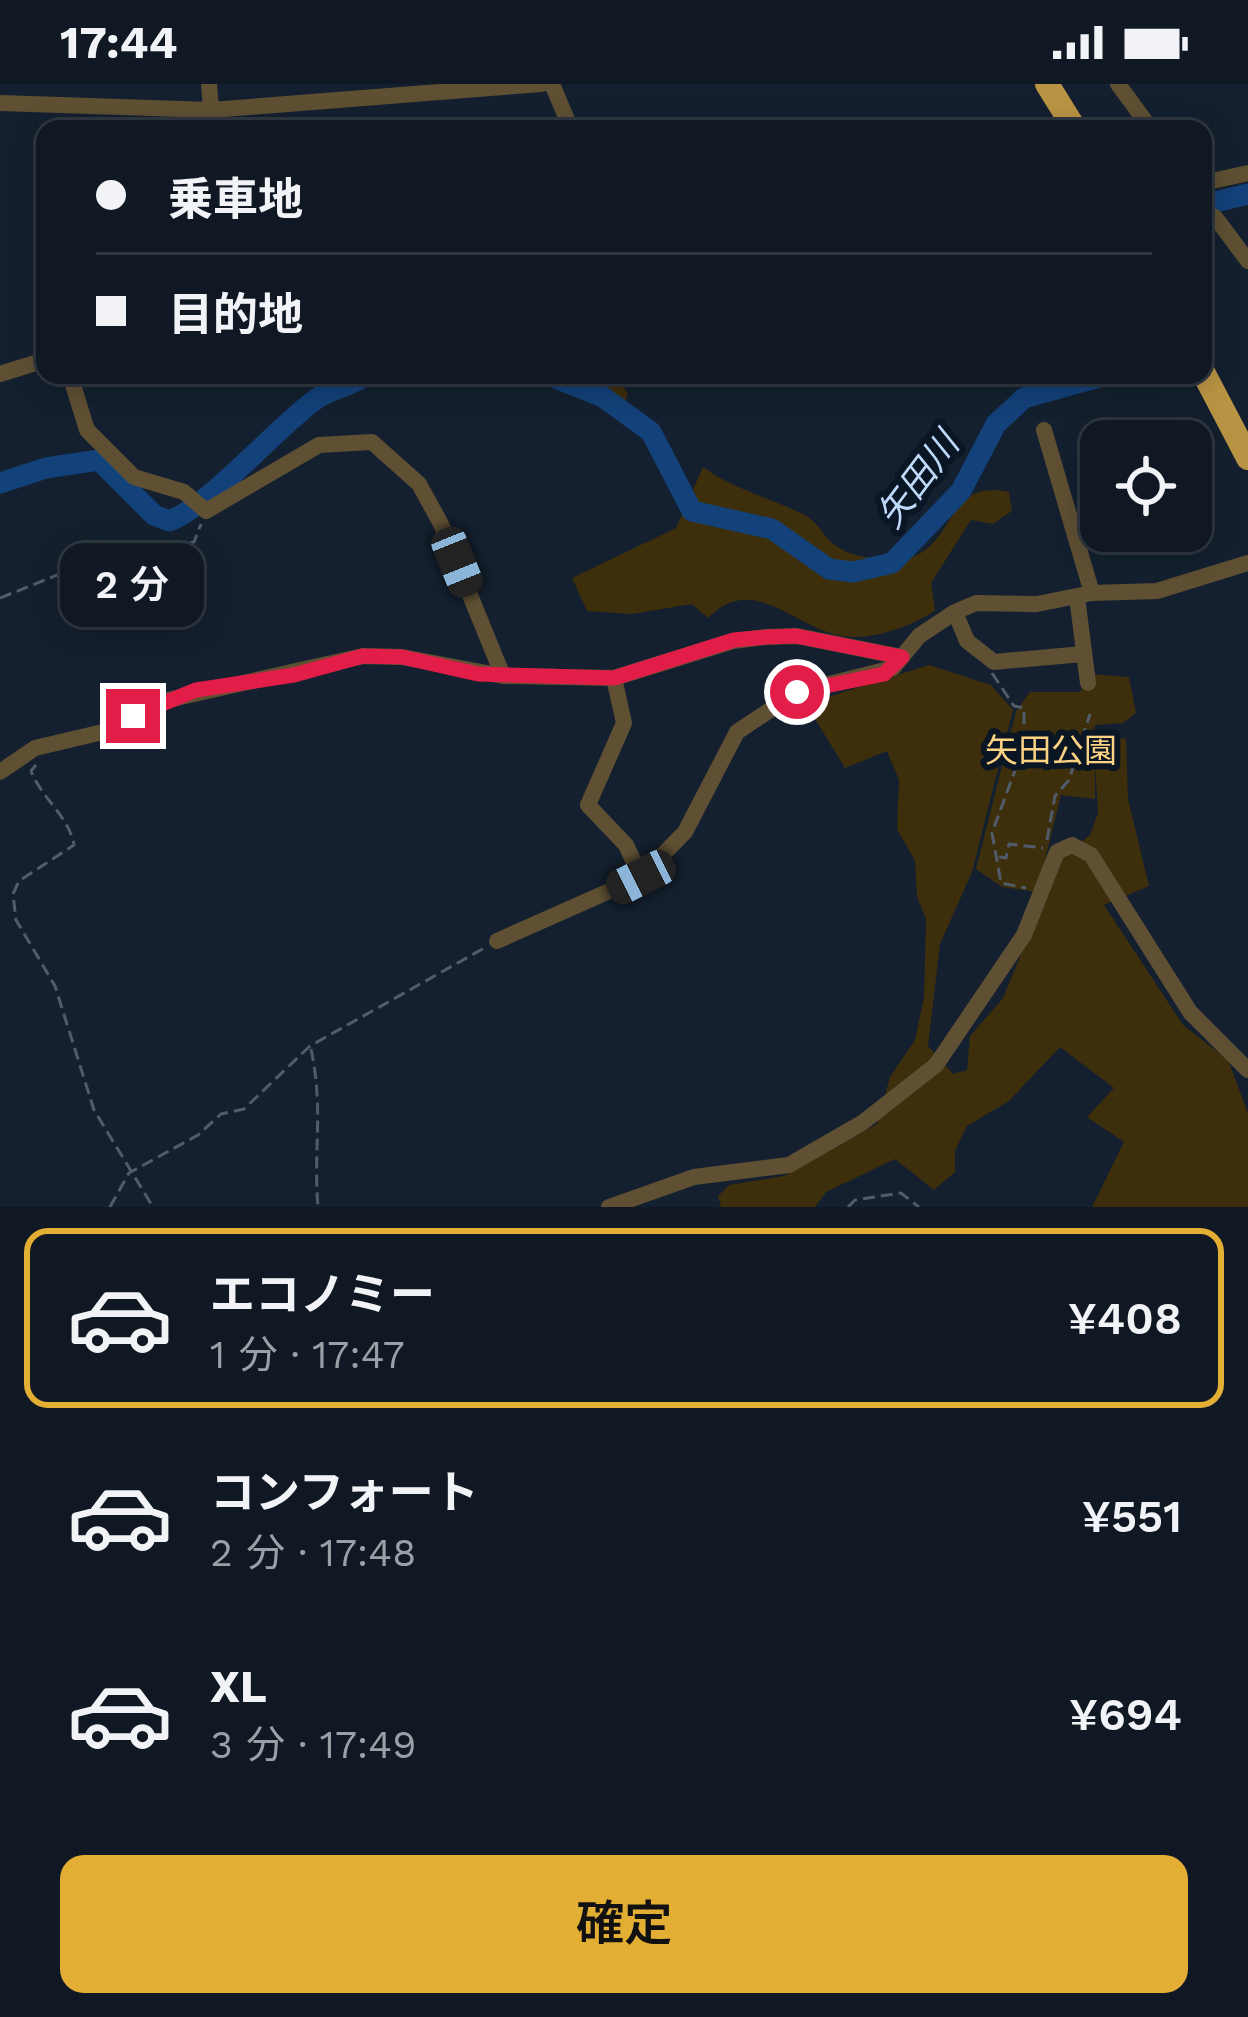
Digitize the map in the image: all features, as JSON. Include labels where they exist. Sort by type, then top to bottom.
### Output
[{"type":"highway","points":[[1047,84],[1069,120]]},
{"type":"highway","points":[[1209,384],[1248,458]]},
{"type":"street","points":[[209,84],[211,110]]},
{"type":"street","points":[[283,84],[284,106]]},
{"type":"street","points":[[0,103],[211,110],[542,84]]},
{"type":"street","points":[[552,84],[567,120]]},
{"type":"street","points":[[1118,84],[1144,120]]},
{"type":"street","points":[[1212,181],[1248,173]]},
{"type":"street","points":[[1215,218],[1248,261]]},
{"type":"street","points":[[0,374],[36,363]]},
{"type":"street","points":[[73,384],[87,430],[134,477],[184,492],[206,511],[319,446],[371,442],[419,484],[442,524],[503,676]]},
{"type":"street","points":[[1044,430],[1084,595],[1083,654],[1088,683]]},
{"type":"street","points":[[497,941],[641,877],[685,832],[737,732],[797,692],[884,674],[919,636],[955,612],[976,603],[1036,604],[1084,595],[1157,591],[1248,563]]},
{"type":"street","points":[[955,612],[967,641],[990,660],[1083,654]]},
{"type":"street","points":[[0,772],[35,748],[103,732],[196,690],[294,675],[363,656],[402,657],[503,676],[614,678],[734,640],[766,637],[796,636],[902,657]]},
{"type":"street","points":[[614,678],[624,723],[588,805],[626,845],[641,877]]},
{"type":"street","points":[[609,1207],[694,1177],[789,1165],[862,1123],[936,1064],[1024,935],[1057,852],[1072,845],[1084,848],[1190,1012],[1248,1070]]},
{"type":"path","points":[[0,598],[67,571],[194,542],[206,511]]},
{"type":"path","points":[[990,660],[998,688],[1024,708],[1024,746],[992,833],[1001,883],[1041,889]]},
{"type":"path","points":[[997,857],[1006,858],[1010,844],[1042,849],[1055,796],[1069,780],[1090,714]]},
{"type":"path","points":[[57,741],[31,771],[68,826],[74,845],[19,881],[13,894],[16,920],[55,986],[94,1110],[153,1207]]},
{"type":"path","points":[[110,1207],[129,1173],[198,1135],[221,1114],[244,1109],[310,1046],[497,941]]},
{"type":"path","points":[[310,1046],[321,1098],[314,1174],[318,1207]]},
{"type":"path","points":[[848,1207],[855,1200],[901,1192],[920,1207]]},
{"type":"green space","points":[[579,384],[622,384],[628,394],[623,406],[614,407],[587,394]]},
{"type":"green space","points":[[703,467],[803,514],[836,546],[871,558],[901,560],[924,551],[973,494],[1009,492],[1012,511],[993,524],[971,520],[931,583],[935,611],[886,632],[854,637],[834,634],[762,602],[744,600],[726,604],[708,618],[692,604],[632,614],[587,611],[572,578],[676,528]]},
{"type":"green space","name":"矢田公園","points":[[929,665],[991,685],[1013,710],[972,872],[940,944],[928,1046],[953,1074],[967,1070],[970,1036],[1003,998],[1060,860],[1090,835],[1098,813],[1095,760],[1095,799],[1061,795],[1037,892],[1002,887],[976,869],[1016,711],[1030,692],[1080,692],[1089,674],[1129,677],[1136,713],[1123,723],[1095,725],[1094,734],[1126,739],[1128,799],[1149,886],[1104,905],[1183,1025],[1228,1060],[1248,1113],[1248,1207],[1092,1207],[1124,1142],[1087,1117],[1114,1088],[1060,1047],[1009,1101],[967,1126],[955,1151],[955,1172],[934,1190],[895,1159],[826,1192],[815,1207],[721,1207],[718,1196],[729,1185],[784,1176],[877,1124],[890,1077],[915,1040],[924,997],[926,919],[917,897],[915,861],[897,829],[899,780],[887,751],[845,768],[806,704]]},
{"type":"waterway","name":"矢田川","points":[[1212,203],[1248,194]]},
{"type":"waterway","name":"矢田川","points":[[0,483],[46,468],[99,460],[154,515],[169,521],[222,484],[299,412],[349,384]]},
{"type":"waterway","name":"矢田川","points":[[570,384],[603,397],[651,432],[692,511],[772,529],[829,569],[853,572],[892,563],[961,491],[996,424],[1024,398],[1075,384]]},
{"type":"route","points":[[133,716],[196,690],[294,675],[363,656],[402,657],[478,674],[614,678],[734,640],[766,637],[796,636],[902,657],[884,674],[797,692]]}]
